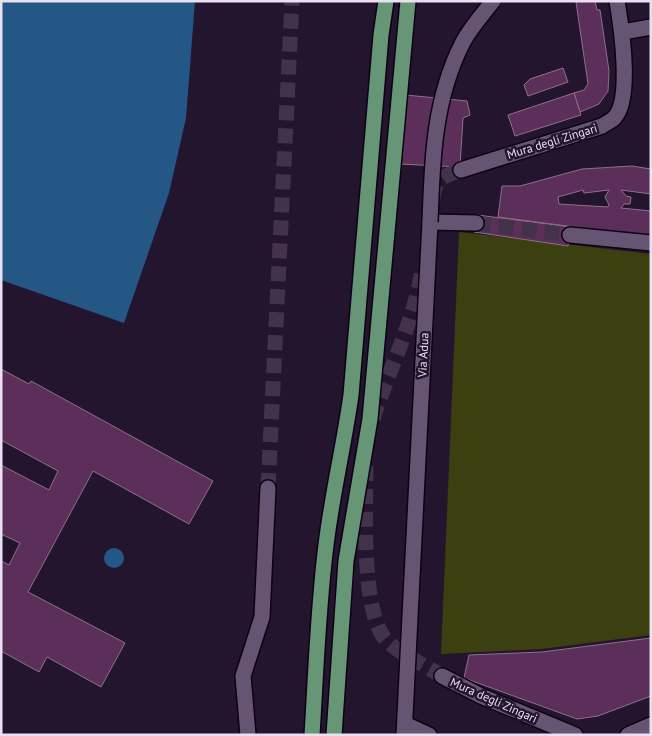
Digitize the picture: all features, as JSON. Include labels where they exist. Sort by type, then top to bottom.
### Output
[{"type":"highway","points":[[312,735],[326,544],[343,453],[351,395],[381,35],[386,1]]},
{"type":"highway","points":[[334,735],[346,561],[370,419],[408,1]]},
{"type":"street","name":"Via Adua","points":[[405,729],[430,222],[438,108],[449,71],[464,40],[493,1]]},
{"type":"street","name":"Mura degli Zingari","points":[[461,170],[602,126],[616,116],[621,104],[624,84],[622,32],[617,1]]},
{"type":"street","points":[[622,32],[651,27]]},
{"type":"street","points":[[430,222],[476,223]]},
{"type":"street","points":[[570,236],[651,243]]},
{"type":"street","points":[[248,735],[243,676],[262,617],[268,488]]},
{"type":"street","name":"Mura degli Zingari","points":[[442,676],[481,696],[575,735]]},
{"type":"street","points":[[628,735],[651,725]]},
{"type":"street","points":[[405,729],[429,735]]},
{"type":"green space","points":[[459,232],[651,254],[651,635],[542,649],[441,654]]},
{"type":"water","points":[[1,1],[195,1],[186,118],[169,193],[124,323],[1,280]]},
{"type":"water","points":[[114,548],[121,551],[124,558],[121,565],[114,568],[107,565],[104,558],[107,551]]},
{"type":"building","points":[[595,1],[597,10],[600,10],[609,71],[608,91],[599,104],[580,112],[574,93],[584,90],[588,84],[576,2]]},
{"type":"building","points":[[563,68],[568,82],[528,96],[524,85],[530,79]]},
{"type":"building","points":[[574,93],[581,115],[515,136],[508,115]]},
{"type":"building","points":[[406,95],[467,101],[470,115],[463,118],[460,167],[400,164]]},
{"type":"building","points":[[632,166],[651,169],[651,194],[621,190],[626,196],[631,197],[630,204],[624,204],[621,208],[651,211],[651,237],[498,217],[502,186],[520,186],[582,169]],"holes":[[[583,190],[584,193],[609,190],[605,197],[609,205],[608,207],[559,204],[558,197]]]},
{"type":"building","points":[[477,215],[571,227],[568,246],[474,232]]},
{"type":"building","points":[[1,369],[29,384],[31,381],[213,481],[189,524],[93,471],[28,592],[125,643],[101,687],[47,657],[39,672],[1,651],[1,561],[9,565],[20,543],[1,534],[1,465],[49,490],[58,471],[1,440]]},
{"type":"building","points":[[651,638],[651,696],[598,716],[577,719],[464,678],[469,655],[542,652]]},
{"type":"tunnel","points":[[268,488],[292,1]]},
{"type":"tunnel","points":[[433,198],[438,182],[449,174],[461,170]]},
{"type":"tunnel","points":[[476,223],[570,235]]},
{"type":"tunnel","points":[[373,419],[407,327],[422,270]]},
{"type":"tunnel","points":[[366,466],[366,557],[368,584],[378,627],[392,646],[442,676]]}]
